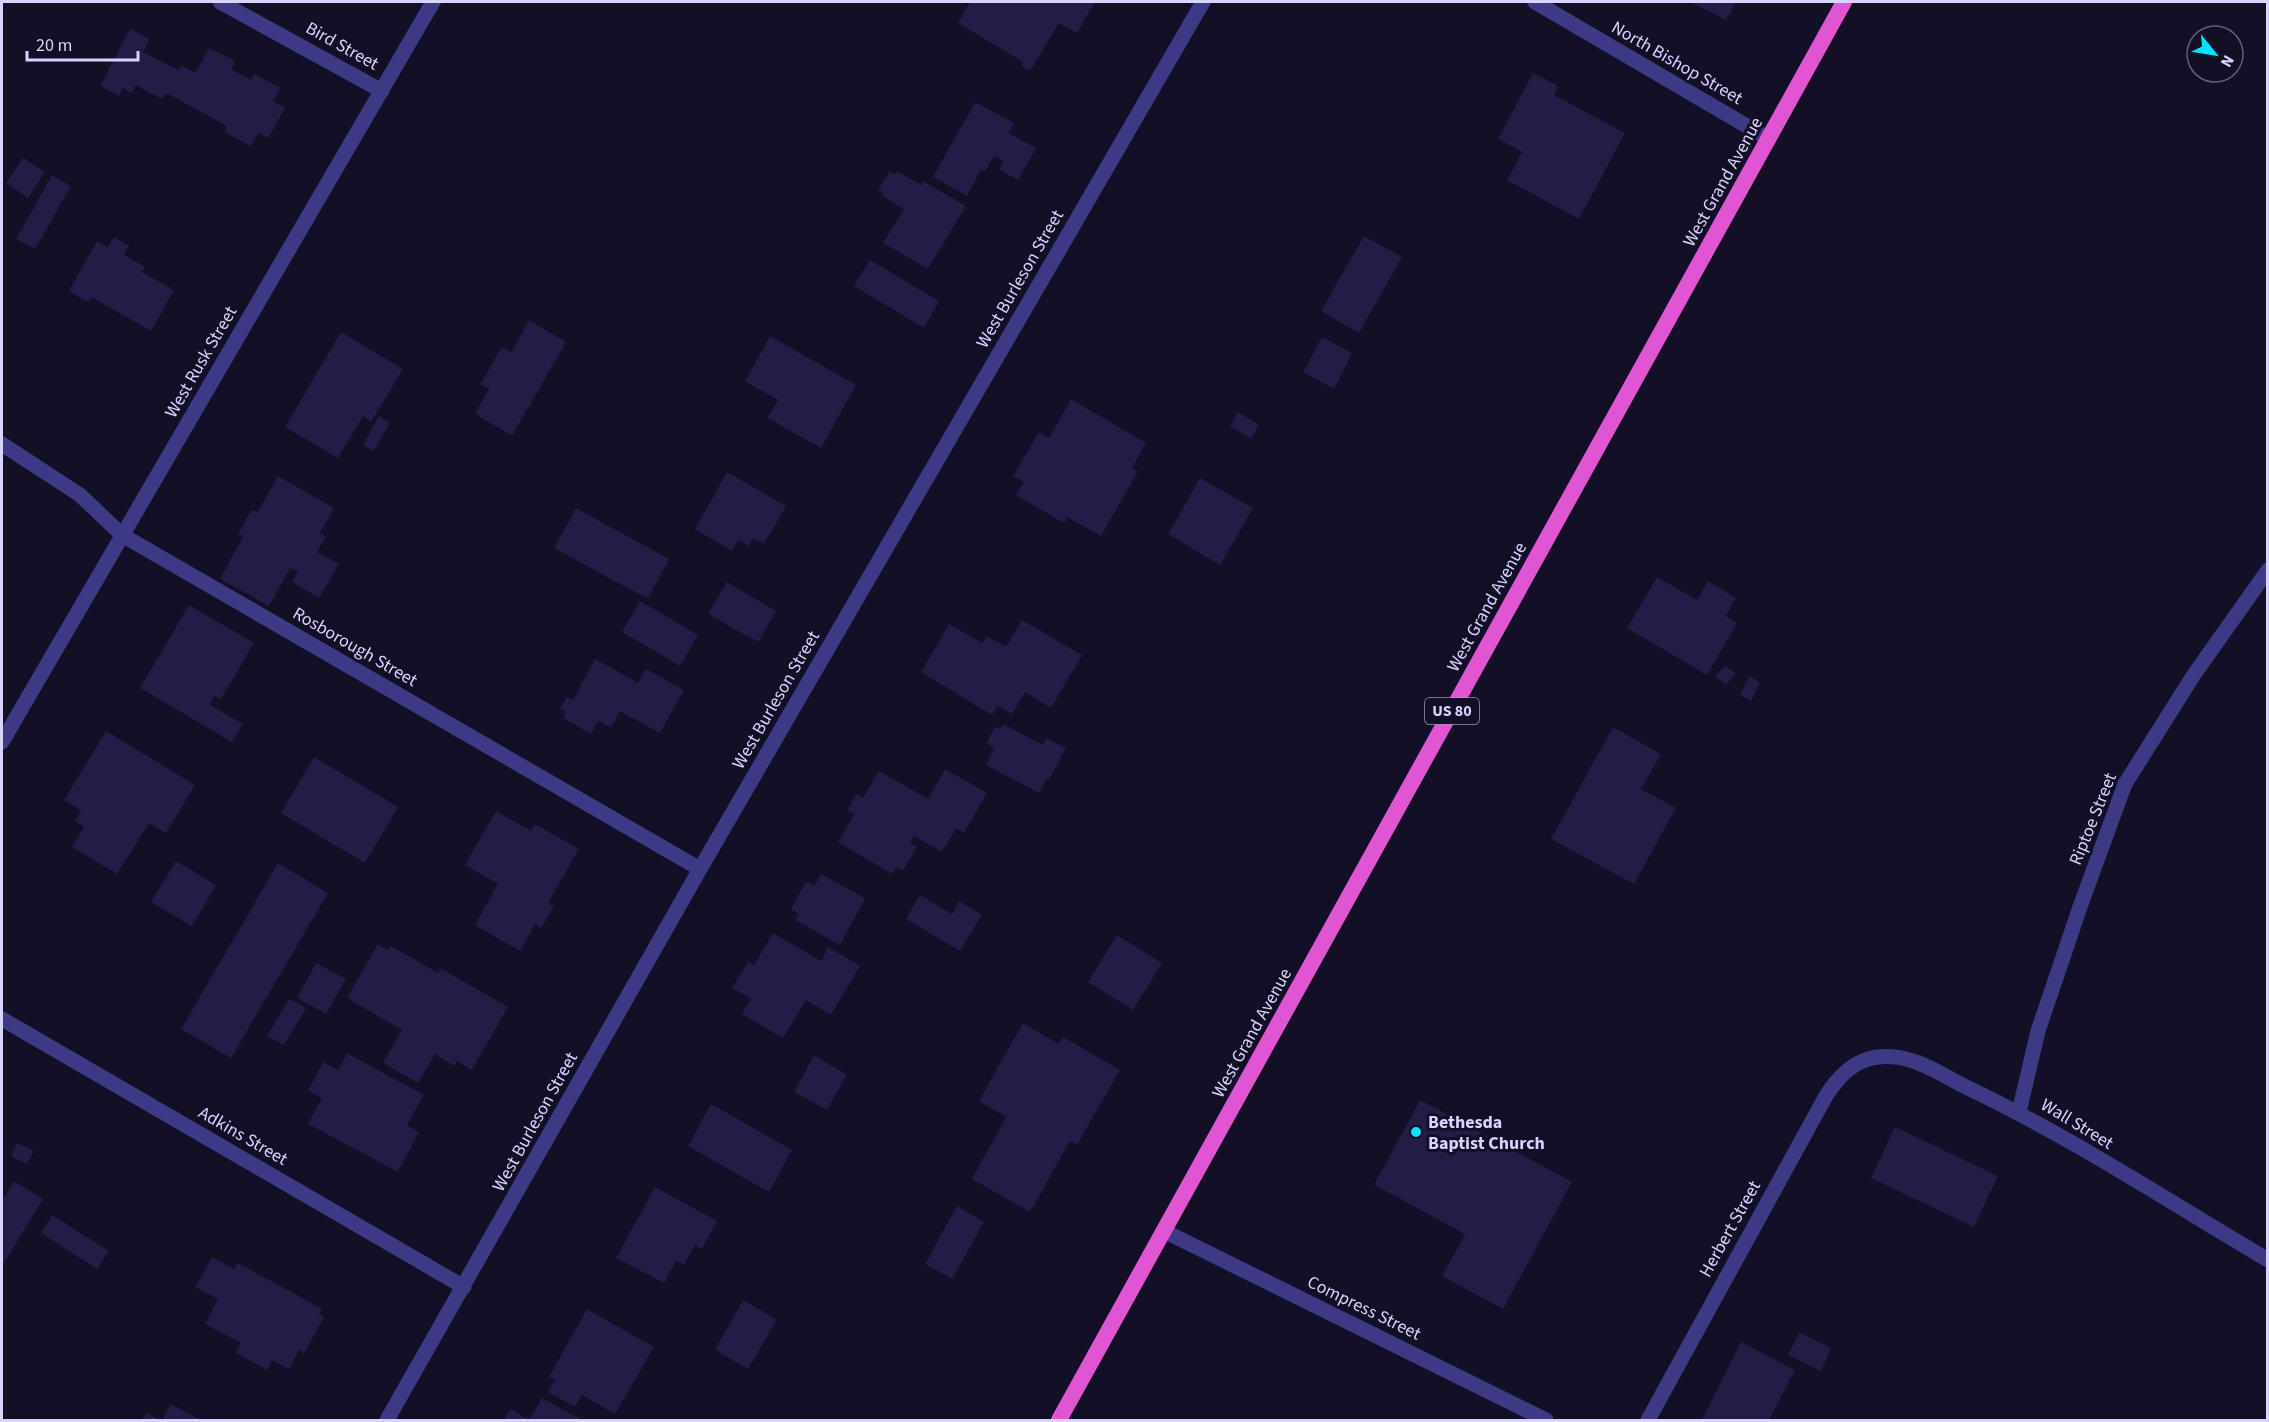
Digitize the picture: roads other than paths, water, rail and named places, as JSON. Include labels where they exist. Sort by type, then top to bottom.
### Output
[{"type":"highway","name":"West Grand Avenue","points":[[1059,1420],[1844,2]]},
{"type":"street","name":"Bird Street","points":[[220,2],[382,91]]},
{"type":"street","name":"West Rusk Street","points":[[2,742],[433,2]]},
{"type":"street","name":"West Burleson Street","points":[[387,1420],[700,869],[1203,2]]},
{"type":"street","name":"North Bishop Street","points":[[1535,2],[1769,139]]},
{"type":"street","name":"Rosborough Street","points":[[2,444],[80,495],[122,535],[700,869]]},
{"type":"street","name":"Riptoe Street","points":[[2019,1112],[2038,1031],[2080,904],[2125,784],[2193,676],[2268,570]]},
{"type":"street","name":"Adkins Street","points":[[2,1019],[464,1287]]},
{"type":"street","name":"Wall Street","points":[[1855,1064],[1875,1057],[1896,1057],[2019,1112],[2268,1260]]},
{"type":"street","name":"Herbert Street","points":[[1648,1420],[1827,1094],[1839,1076],[1855,1064]]},
{"type":"street","name":"Compress Street","points":[[1164,1231],[1546,1420]]},
{"type":"place","name":"Bethesda Baptist Church","points":[[1416,1132]]}]
